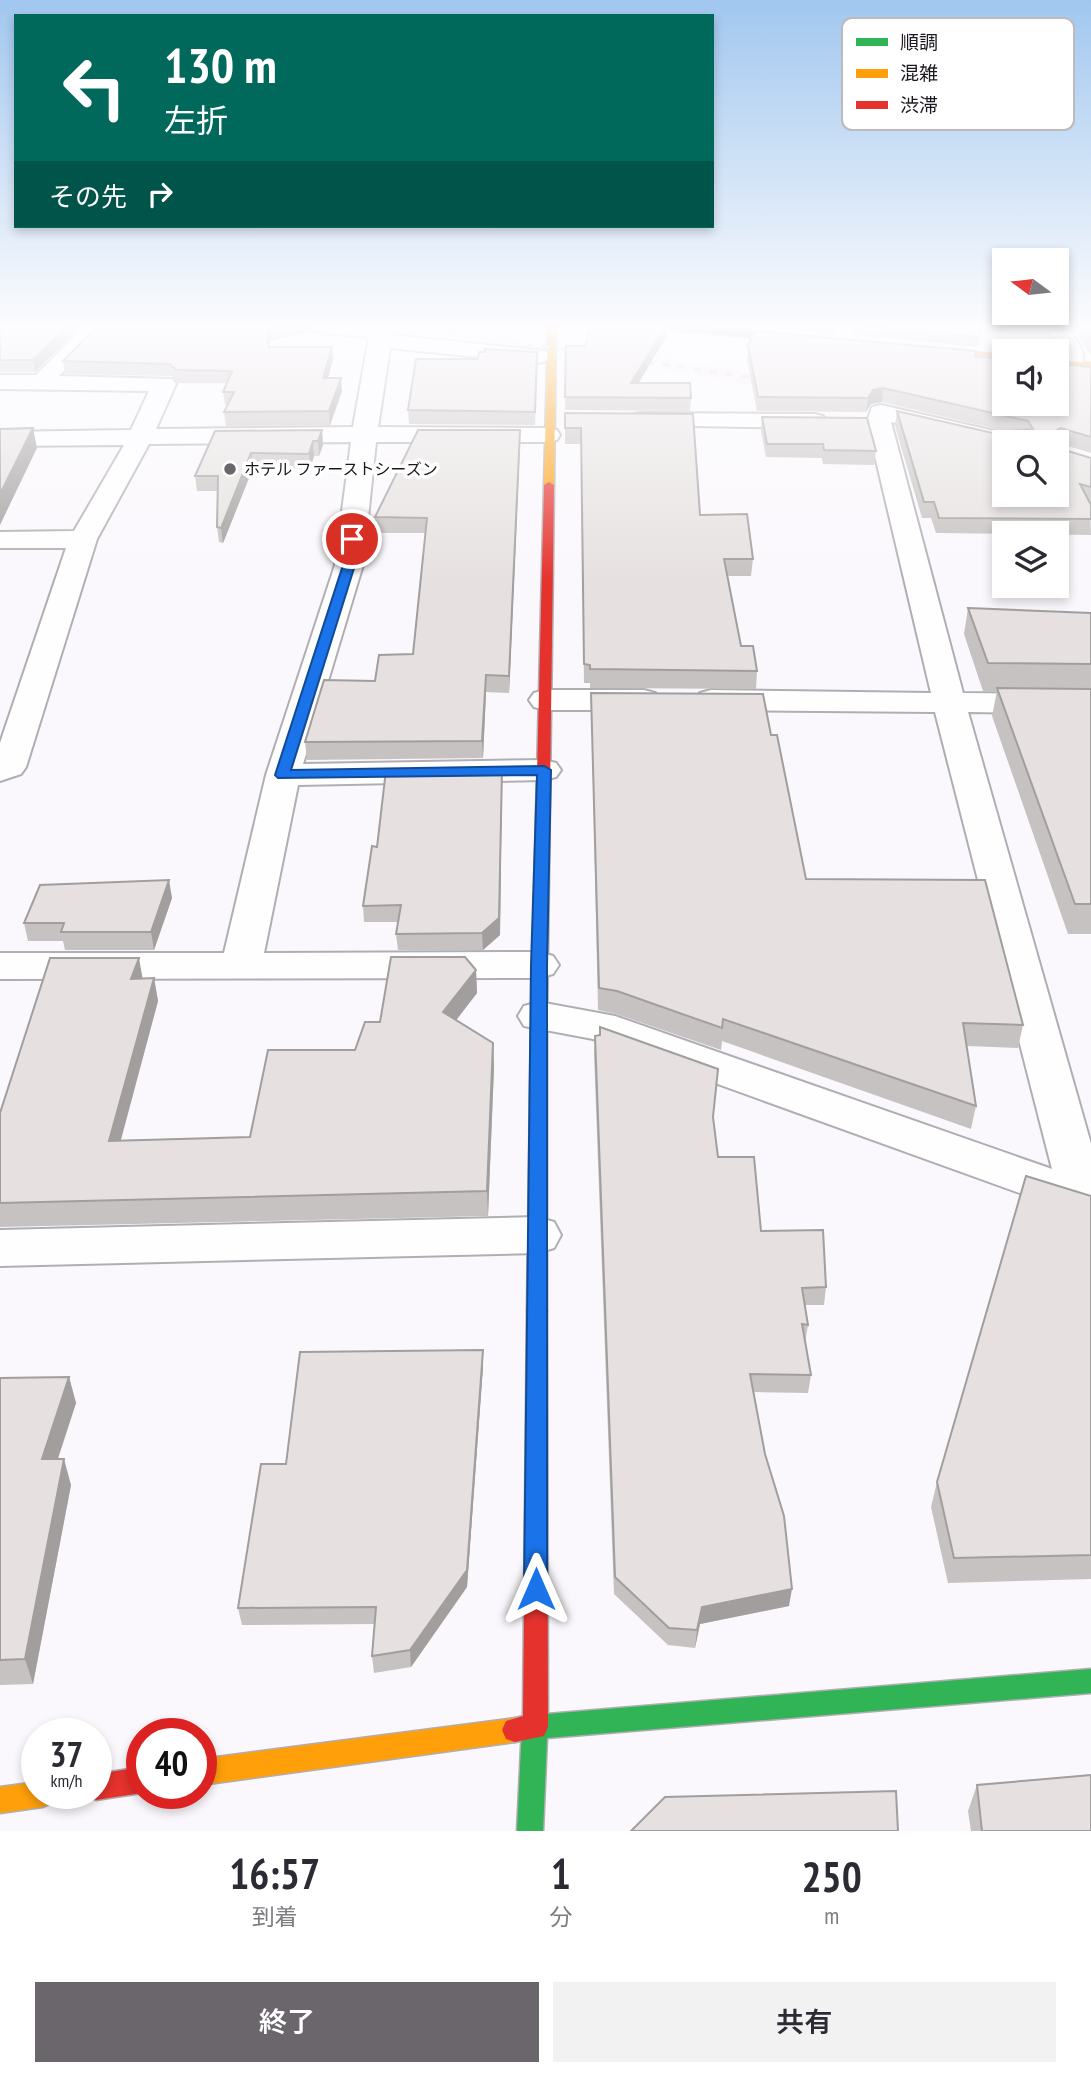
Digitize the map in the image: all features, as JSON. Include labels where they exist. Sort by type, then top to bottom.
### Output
[{"type":"main road","points":[[530,1831],[535,1727],[539,965],[549,411]]},
{"type":"main road","points":[[217,1770],[535,1727],[1091,1681]]},
{"type":"main road","points":[[0,1800],[21,1797]]},
{"type":"street","points":[[0,771],[9,767],[83,539],[140,438],[152,411]]},
{"type":"street","points":[[241,967],[283,775],[349,565],[367,411]]},
{"type":"street","points":[[614,419],[856,421],[881,412],[992,437]]},
{"type":"street","points":[[0,439],[363,434],[549,427],[574,419]]},
{"type":"street","points":[[856,421],[949,702],[1083,1200]]},
{"type":"street","points":[[0,540],[83,539]]},
{"type":"street","points":[[545,700],[1091,704]]},
{"type":"street","points":[[283,775],[544,770]]},
{"type":"street","points":[[0,966],[539,965]]},
{"type":"street","points":[[539,1016],[600,1026],[1083,1200]]},
{"type":"street","points":[[0,1248],[537,1235]]},
{"type":"shaded area","points":[[916,411],[958,411],[1019,430],[996,430]]},
{"type":"building","points":[[899,411],[992,433],[992,507],[1069,507],[1069,451],[1091,458],[1091,487],[1080,484],[1091,505],[1091,519],[939,518],[934,502],[924,502]]},
{"type":"building","points":[[1069,411],[1091,411],[1091,437],[1061,428],[1021,430],[1033,429],[1028,421],[1006,416],[1069,416]]},
{"type":"building","points":[[565,413],[693,414],[700,515],[747,514],[753,559],[724,559],[741,646],[753,646],[757,671],[590,669],[590,665],[584,664],[581,428],[565,428]]},
{"type":"building","points":[[762,417],[867,418],[876,451],[824,450],[823,444],[767,444]]},
{"type":"building","points":[[33,428],[0,494],[0,429]]},
{"type":"building","points":[[322,430],[318,441],[313,441],[309,454],[251,453],[221,528],[217,527],[218,476],[195,476],[215,431]]},
{"type":"building","points":[[418,430],[520,430],[509,676],[486,675],[482,741],[305,742],[324,680],[375,681],[379,655],[413,654],[427,518],[375,517]]},
{"type":"building","points":[[968,608],[1091,613],[1091,664],[988,663]]},
{"type":"building","points":[[997,688],[1091,689],[1091,904],[1075,904]]},
{"type":"building","points":[[591,693],[763,694],[771,735],[777,735],[806,879],[985,880],[1023,1025],[963,1023],[976,1106],[723,1019],[722,1028],[617,991],[599,988]]},
{"type":"building","points":[[502,768],[499,918],[482,933],[396,934],[401,905],[363,906],[372,846],[377,847],[386,770]]},
{"type":"building","points":[[169,880],[151,932],[61,932],[64,923],[24,923],[40,885]]},
{"type":"building","points":[[391,957],[465,957],[476,970],[443,1012],[493,1043],[487,1191],[0,1203],[0,1113],[50,958],[139,958],[131,979],[154,978],[109,1141],[250,1137],[268,1050],[355,1050],[365,1022],[380,1022]]},
{"type":"building","points":[[600,1027],[718,1069],[713,1117],[718,1157],[754,1157],[761,1231],[823,1230],[826,1287],[802,1288],[808,1325],[802,1324],[811,1375],[750,1374],[765,1454],[784,1516],[792,1589],[702,1607],[697,1630],[669,1628],[615,1577],[595,1036],[600,1035]]},
{"type":"building","points":[[1026,1176],[1091,1196],[1091,1555],[954,1558],[937,1482]]},
{"type":"building","points":[[483,1350],[467,1570],[410,1650],[372,1656],[376,1607],[238,1608],[261,1464],[286,1464],[300,1352]]},
{"type":"building","points":[[69,1377],[42,1459],[64,1459],[25,1659],[0,1660],[0,1378]]},
{"type":"building","points":[[1091,1775],[1091,1831],[982,1831],[977,1785]]},
{"type":"building","points":[[896,1791],[898,1831],[631,1831],[665,1797]]},
{"type":"traffic: fast","points":[[530,1831],[535,1727],[1091,1681]]},
{"type":"traffic: slow","points":[[549,485],[550,411]]},
{"type":"traffic: slow","points":[[537,1311],[539,1023]]},
{"type":"traffic: slow","points":[[217,1770],[515,1730]]},
{"type":"traffic: slow","points":[[0,1800],[21,1797]]},
{"type":"traffic: jam","points":[[539,1023],[549,485]]},
{"type":"traffic: jam","points":[[515,1730],[535,1727],[537,1311]]},
{"type":"traffic: jam","points":[[112,1785],[126,1782]]},
{"type":"place","name":"ホテル ファーストシーズン","points":[[230,469]]},
{"type":"route","points":[[352,539],[349,565],[283,775],[544,770],[539,965],[536,1589]]}]
